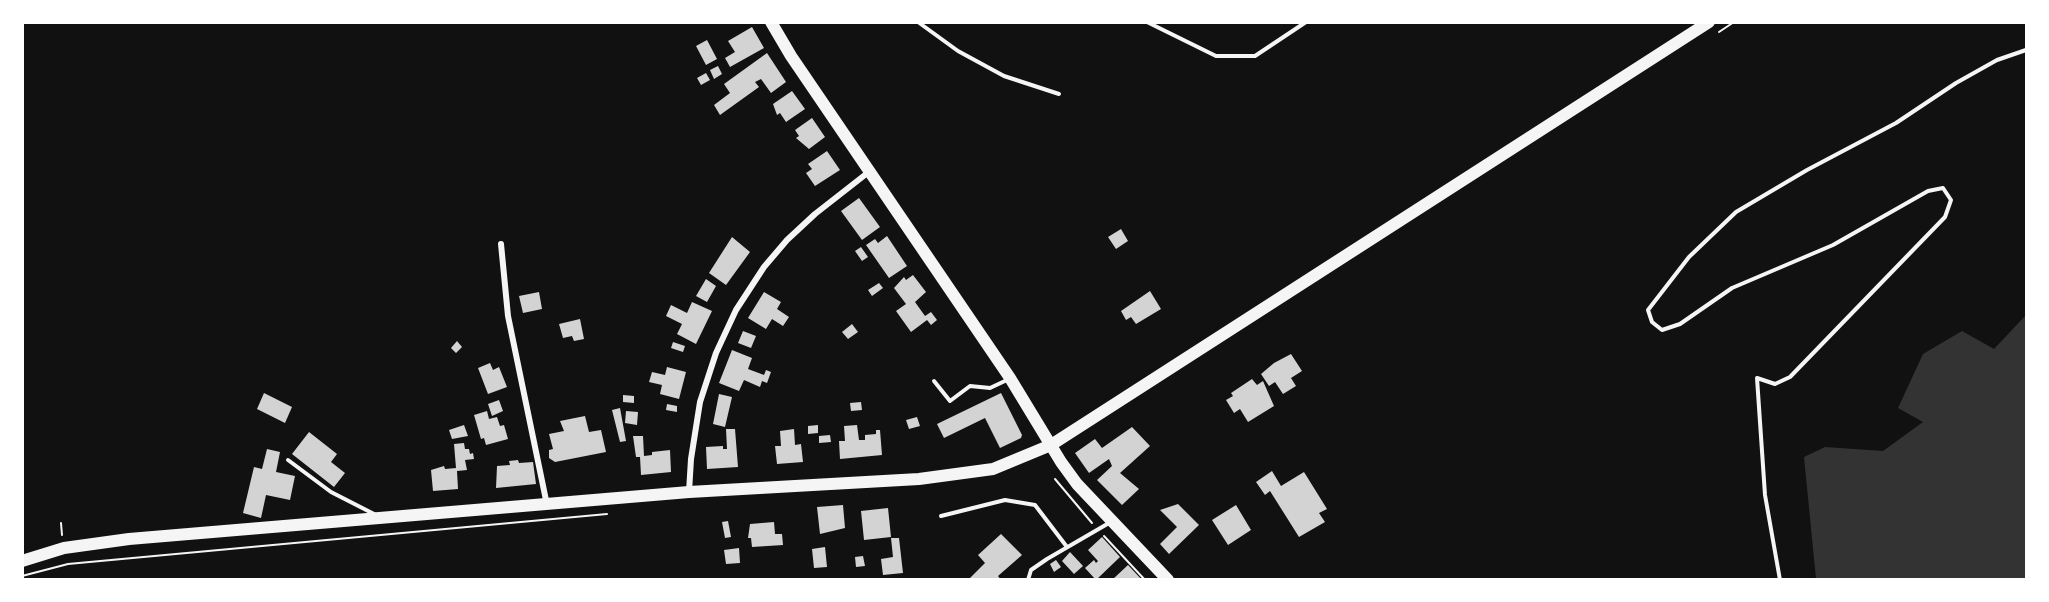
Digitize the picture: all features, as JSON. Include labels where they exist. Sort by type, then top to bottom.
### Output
[{"type":"main road","points":[[771,22],[791,56],[1010,378],[1077,484],[1168,579]]},
{"type":"main road","points":[[22,561],[64,548],[129,539],[690,492],[919,479],[993,469],[1051,445],[1709,22]]},
{"type":"street","points":[[690,492],[691,459],[700,402],[716,353],[736,310],[764,267],[787,240],[815,214],[870,171]]},
{"type":"street","points":[[501,244],[502,281],[508,316],[547,505]]},
{"type":"lane","points":[[918,22],[958,51],[1004,76],[1059,94]]},
{"type":"lane","points":[[1147,22],[1216,56],[1255,56],[1306,22]]},
{"type":"lane","points":[[1780,579],[1765,495],[1757,378],[1775,384],[1790,377],[1945,217],[1951,200],[1942,188],[1928,191],[1833,245],[1732,288],[1671,327],[1662,330],[1652,322],[1648,310],[1689,257],[1737,212],[1807,170],[1896,123],[1956,83],[1997,60],[2026,50]]},
{"type":"lane","points":[[934,381],[950,401],[970,386],[990,388],[1010,378]]},
{"type":"lane","points":[[288,460],[331,492],[385,519]]},
{"type":"lane","points":[[941,516],[1005,500],[1035,505],[1067,547]]},
{"type":"lane","points":[[1028,579],[1031,570],[1112,522]]},
{"type":"path","points":[[22,576],[68,564],[609,513]]},
{"type":"shaded area","points":[[2026,315],[2026,579],[1816,579],[1804,457],[1825,447],[1883,451],[1923,422],[1898,408],[1923,354],[1962,331],[1994,349]]},
{"type":"building","points":[[752,27],[764,48],[730,67],[725,58],[735,52],[728,41]]},
{"type":"building","points":[[707,40],[717,59],[706,65],[696,46]]},
{"type":"building","points":[[767,53],[786,82],[771,93],[761,79],[755,82],[759,87],[720,115],[714,105],[730,93],[724,84]]},
{"type":"building","points":[[718,66],[722,74],[714,79],[710,70]]},
{"type":"building","points":[[706,73],[710,80],[701,85],[697,78]]},
{"type":"building","points":[[792,91],[805,109],[786,122],[780,113],[777,115],[773,104]]},
{"type":"building","points":[[812,118],[825,137],[809,149],[796,138],[799,136],[795,130]]},
{"type":"building","points":[[827,151],[840,170],[815,186],[806,173],[812,169],[808,164]]},
{"type":"building","points":[[859,198],[880,227],[862,240],[841,211]]},
{"type":"building","points":[[1121,229],[1128,241],[1116,249],[1108,237]]},
{"type":"building","points":[[887,236],[907,266],[889,278],[866,245],[875,239],[878,243]]},
{"type":"building","points":[[732,237],[750,252],[726,285],[709,273]]},
{"type":"building","points":[[861,247],[868,257],[862,261],[855,251]]},
{"type":"building","points":[[913,275],[926,292],[915,302],[925,316],[931,312],[937,320],[931,325],[927,320],[911,332],[896,311],[906,304],[894,288],[904,277],[906,280]]},
{"type":"building","points":[[706,279],[716,286],[707,302],[696,296]]},
{"type":"building","points":[[879,283],[883,288],[872,296],[868,290]]},
{"type":"building","points":[[1150,291],[1161,309],[1136,324],[1131,317],[1126,320],[1121,311]]},
{"type":"building","points":[[539,292],[542,309],[523,313],[519,296]]},
{"type":"building","points":[[764,292],[781,302],[777,309],[789,317],[783,326],[772,319],[766,329],[748,318]]},
{"type":"building","points":[[692,302],[712,311],[696,344],[677,334],[682,324],[666,316],[671,305],[687,313]]},
{"type":"building","points":[[580,319],[584,339],[574,341],[572,336],[563,338],[559,324]]},
{"type":"building","points":[[852,324],[858,332],[848,339],[842,332]]},
{"type":"building","points":[[743,331],[756,336],[751,348],[738,343]]},
{"type":"building","points":[[457,341],[462,347],[456,353],[451,348]]},
{"type":"building","points":[[673,342],[685,346],[683,352],[671,348]]},
{"type":"building","points":[[732,350],[752,358],[748,369],[764,375],[766,370],[771,372],[767,383],[762,381],[760,387],[744,380],[739,391],[719,383]]},
{"type":"building","points":[[1291,354],[1302,371],[1291,378],[1296,386],[1283,394],[1275,382],[1269,386],[1261,374],[1274,363]]},
{"type":"building","points":[[490,363],[493,370],[499,367],[507,387],[488,394],[478,368]]},
{"type":"building","points":[[667,367],[686,372],[679,399],[660,394],[662,385],[649,382],[652,372],[665,375]]},
{"type":"building","points":[[1252,379],[1257,385],[1263,381],[1274,406],[1248,422],[1240,409],[1234,413],[1226,400],[1233,396],[1231,393]]},
{"type":"building","points":[[264,393],[292,407],[285,423],[257,409]]},
{"type":"building","points":[[1001,393],[1022,435],[1021,438],[1000,448],[985,418],[944,438],[937,424]]},
{"type":"building","points":[[719,394],[732,397],[725,427],[713,424]]},
{"type":"building","points":[[623,395],[634,396],[634,403],[623,402]]},
{"type":"building","points":[[499,400],[503,411],[492,416],[488,404]]},
{"type":"building","points":[[861,402],[862,410],[851,411],[850,403]]},
{"type":"building","points":[[667,404],[677,406],[677,412],[666,410]]},
{"type":"building","points":[[620,408],[626,441],[620,442],[612,410]]},
{"type":"building","points":[[487,411],[489,419],[497,417],[500,426],[504,425],[508,439],[486,445],[484,438],[481,439],[474,415]]},
{"type":"building","points":[[626,411],[638,412],[637,425],[625,423]]},
{"type":"building","points":[[585,416],[589,432],[601,430],[606,452],[555,462],[549,458],[549,450],[553,449],[549,434],[564,431],[560,421]]},
{"type":"building","points":[[917,417],[920,426],[909,429],[906,420]]},
{"type":"building","points":[[464,425],[468,436],[452,439],[449,430]]},
{"type":"building","points":[[818,425],[818,433],[808,434],[808,426]]},
{"type":"building","points":[[857,425],[859,440],[865,440],[865,435],[876,434],[876,430],[880,430],[882,455],[840,459],[839,441],[845,441],[844,426]]},
{"type":"building","points":[[1132,427],[1150,446],[1120,473],[1139,489],[1122,505],[1097,480],[1112,466],[1109,459],[1089,473],[1075,453],[1095,439],[1102,448]]},
{"type":"building","points":[[726,429],[735,429],[738,467],[707,469],[706,447],[723,446],[723,449],[727,449]]},
{"type":"building","points":[[794,429],[795,445],[801,444],[803,462],[777,464],[775,446],[781,446],[780,431]]},
{"type":"building","points":[[309,432],[337,454],[331,462],[345,473],[334,487],[292,454]]},
{"type":"building","points":[[830,435],[831,442],[819,443],[819,436]]},
{"type":"building","points":[[633,436],[643,436],[644,456],[652,455],[652,452],[670,450],[671,472],[641,475],[640,457],[636,457]]},
{"type":"building","points":[[464,443],[465,449],[469,449],[470,454],[473,453],[474,459],[465,460],[467,470],[457,471],[458,489],[433,491],[431,470],[444,466],[445,469],[456,468],[454,444]]},
{"type":"building","points":[[267,449],[280,452],[276,472],[295,476],[290,500],[266,495],[261,518],[243,513],[254,467],[262,469]]},
{"type":"building","points":[[518,460],[519,463],[533,462],[536,484],[496,488],[497,466],[510,465],[509,461]]},
{"type":"building","points":[[1272,471],[1281,486],[1304,472],[1327,509],[1319,513],[1325,522],[1299,537],[1270,491],[1265,495],[1256,482]]},
{"type":"building","points":[[1178,504],[1199,525],[1169,554],[1160,544],[1177,527],[1160,510]]},
{"type":"building","points":[[843,505],[845,528],[820,534],[817,507]]},
{"type":"building","points":[[1236,505],[1251,530],[1228,545],[1212,520]]},
{"type":"building","points":[[888,508],[891,537],[864,540],[861,511]]},
{"type":"building","points":[[728,521],[731,537],[725,538],[722,522]]},
{"type":"building","points":[[774,522],[775,534],[782,534],[783,545],[752,547],[751,538],[748,538],[750,524]]},
{"type":"building","points":[[1001,534],[1022,555],[998,576],[1001,580],[968,580],[985,563],[978,555]]},
{"type":"building","points":[[1102,537],[1120,557],[1096,580],[1085,568],[1094,560],[1096,563],[1098,561],[1088,550]]},
{"type":"building","points":[[891,538],[899,538],[903,573],[883,575],[881,559],[893,557]]},
{"type":"building","points":[[825,547],[827,567],[814,568],[812,549]]},
{"type":"building","points":[[739,548],[740,563],[726,564],[724,550]]},
{"type":"building","points":[[1070,552],[1083,566],[1074,574],[1062,561]]},
{"type":"building","points":[[863,556],[865,566],[856,567],[855,557]]},
{"type":"building","points":[[1056,560],[1061,567],[1054,572],[1050,564]]},
{"type":"building","points":[[1128,565],[1142,580],[1112,580]]}]
